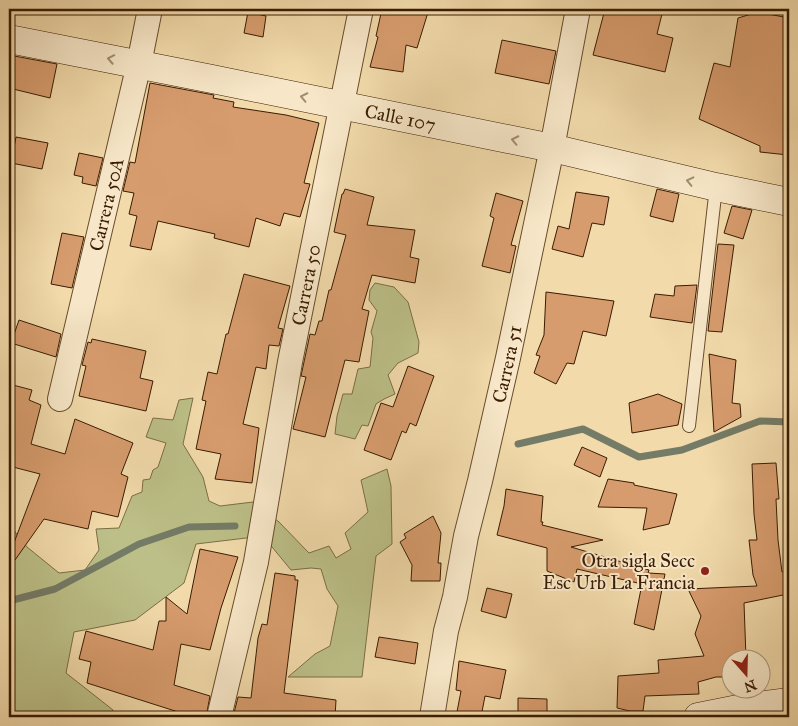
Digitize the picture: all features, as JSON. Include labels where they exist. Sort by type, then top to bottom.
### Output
[{"type":"street","name":"Carrera 50A","points":[[60,399],[139,64],[150,9]]},
{"type":"street","name":"Carrera 50","points":[[219,717],[256,562],[290,362],[361,9]]},
{"type":"street","name":"Carrera 51","points":[[432,717],[446,631],[455,597],[466,536],[508,358],[552,148],[578,9]]},
{"type":"street","name":"Calle 107","points":[[9,39],[552,148],[716,187],[788,197]]},
{"type":"street","points":[[698,717],[748,707],[789,702]]},
{"type":"lane","points":[[689,426],[716,187]]},
{"type":"green space","points":[[375,283],[394,287],[408,302],[419,342],[418,353],[398,363],[388,375],[395,394],[376,404],[368,426],[362,425],[355,439],[335,434],[337,416],[343,394],[352,394],[358,369],[370,367],[373,338],[371,332],[377,311],[369,300],[370,290]]},
{"type":"green space","points":[[193,398],[183,444],[203,477],[209,501],[220,506],[253,502],[279,522],[309,553],[329,546],[336,558],[351,549],[345,533],[368,512],[361,480],[387,469],[391,486],[392,544],[376,556],[362,677],[288,677],[315,654],[330,646],[338,606],[327,589],[321,569],[291,570],[263,536],[196,544],[184,583],[135,620],[74,632],[66,673],[113,710],[109,717],[9,717],[9,524],[27,547],[59,573],[85,570],[99,550],[96,529],[119,528],[132,496],[142,492],[143,480],[150,479],[153,470],[158,467],[166,443],[146,437],[153,418],[173,420],[179,400]]},
{"type":"building","points":[[382,9],[429,9],[417,48],[406,45],[403,72],[370,67],[378,37],[376,36]]},
{"type":"building","points":[[605,9],[642,9],[662,14],[657,34],[673,38],[665,72],[593,55]]},
{"type":"building","points":[[248,12],[266,16],[263,37],[244,33]]},
{"type":"building","points":[[758,12],[789,18],[789,76],[786,97],[789,98],[788,155],[760,152],[760,146],[699,119],[714,63],[730,67],[738,18]]},
{"type":"building","points":[[502,40],[556,51],[549,84],[495,73]]},
{"type":"building","points":[[9,55],[57,64],[50,98],[9,88]]},
{"type":"building","points":[[150,83],[214,95],[213,98],[234,102],[233,107],[286,115],[319,123],[304,183],[310,184],[300,217],[284,213],[280,226],[256,218],[249,247],[214,238],[215,234],[158,221],[151,250],[130,246],[137,216],[129,214],[134,193],[123,191],[130,162],[135,163]]},
{"type":"building","points":[[16,137],[48,143],[42,169],[11,163]]},
{"type":"building","points":[[79,153],[103,158],[96,186],[82,183],[83,177],[74,175]]},
{"type":"building","points":[[345,189],[374,197],[367,225],[415,230],[410,257],[419,259],[415,283],[372,275],[362,309],[369,311],[359,362],[345,360],[325,437],[293,429],[306,377],[301,376],[310,334],[315,335],[319,321],[322,321],[329,290],[331,290],[346,235],[334,232],[342,194]]},
{"type":"building","points":[[657,189],[679,194],[673,222],[650,216]]},
{"type":"building","points":[[576,192],[609,197],[604,225],[592,223],[583,257],[552,249],[558,226],[569,229]]},
{"type":"building","points":[[496,193],[523,201],[511,245],[516,246],[510,273],[482,266],[494,218],[490,216]]},
{"type":"building","points":[[732,206],[752,210],[743,239],[724,233]]},
{"type":"building","points":[[62,233],[84,237],[72,288],[51,284]]},
{"type":"building","points":[[718,244],[734,245],[722,332],[708,331]]},
{"type":"building","points":[[244,274],[290,286],[278,328],[283,329],[279,346],[269,345],[266,369],[256,367],[243,424],[259,428],[252,483],[215,479],[221,454],[196,449],[206,401],[202,400],[208,372],[217,374],[226,334],[228,334]]},
{"type":"building","points":[[697,285],[692,323],[650,317],[655,294],[674,296],[675,286]]},
{"type":"building","points":[[546,292],[614,301],[606,336],[583,331],[574,364],[567,363],[556,384],[534,373],[540,356],[536,355],[544,335]]},
{"type":"building","points":[[19,320],[61,334],[56,357],[11,343]]},
{"type":"building","points":[[92,339],[146,351],[140,378],[153,381],[146,411],[79,396],[86,366],[82,365],[88,342],[91,343]]},
{"type":"building","points":[[709,354],[736,360],[732,403],[740,404],[741,417],[714,432]]},
{"type":"building","points":[[408,366],[434,376],[416,426],[410,423],[406,433],[402,431],[391,460],[364,450],[381,403],[393,407]]},
{"type":"building","points":[[13,385],[32,390],[29,400],[41,405],[31,444],[65,454],[75,419],[133,443],[121,474],[128,477],[118,517],[92,511],[88,529],[44,519],[15,560],[9,556],[40,474],[9,466],[9,392],[11,393]]},
{"type":"building","points":[[658,394],[682,404],[678,425],[632,433],[629,403]]},
{"type":"building","points":[[582,447],[607,458],[600,477],[574,465]]},
{"type":"building","points":[[776,463],[779,499],[776,499],[778,540],[782,572],[788,571],[788,594],[744,603],[746,648],[720,648],[720,677],[698,682],[699,694],[645,696],[643,711],[617,708],[618,676],[659,673],[658,660],[704,656],[695,634],[701,616],[688,589],[757,586],[753,575],[749,540],[757,540],[752,464]]},
{"type":"building","points":[[608,479],[634,483],[634,485],[677,494],[669,524],[643,530],[647,508],[598,507]]},
{"type":"building","points":[[506,489],[543,496],[542,525],[603,540],[571,547],[649,570],[648,573],[665,574],[654,630],[634,624],[642,584],[577,569],[574,582],[547,571],[547,548],[497,535]]},
{"type":"building","points":[[433,516],[441,533],[438,563],[441,563],[440,581],[411,581],[412,565],[400,542],[406,538],[404,534]]},
{"type":"building","points":[[200,549],[238,557],[221,608],[210,650],[181,644],[174,685],[210,696],[206,717],[194,717],[87,683],[91,662],[79,659],[86,631],[153,650],[159,621],[166,621],[166,597],[187,614]]},
{"type":"building","points":[[275,573],[295,576],[295,580],[298,580],[284,693],[336,700],[335,717],[233,717],[238,697],[251,698],[258,638],[262,624],[267,625]]},
{"type":"building","points":[[487,588],[512,594],[506,618],[481,611]]},
{"type":"building","points":[[379,637],[418,643],[415,664],[375,657]]},
{"type":"building","points":[[459,661],[506,670],[500,699],[485,696],[481,717],[456,717],[461,691],[456,690]]},
{"type":"building","points":[[518,698],[547,699],[547,717],[518,717]]},
{"type":"waterway","points":[[518,444],[583,429],[639,457],[682,450],[760,421],[789,422]]},
{"type":"waterway","points":[[9,601],[55,589],[139,544],[189,527],[235,526]]},
{"type":"place","name":"Otra sigla Secc Esc Urb La Francia","points":[[705,571]]}]
